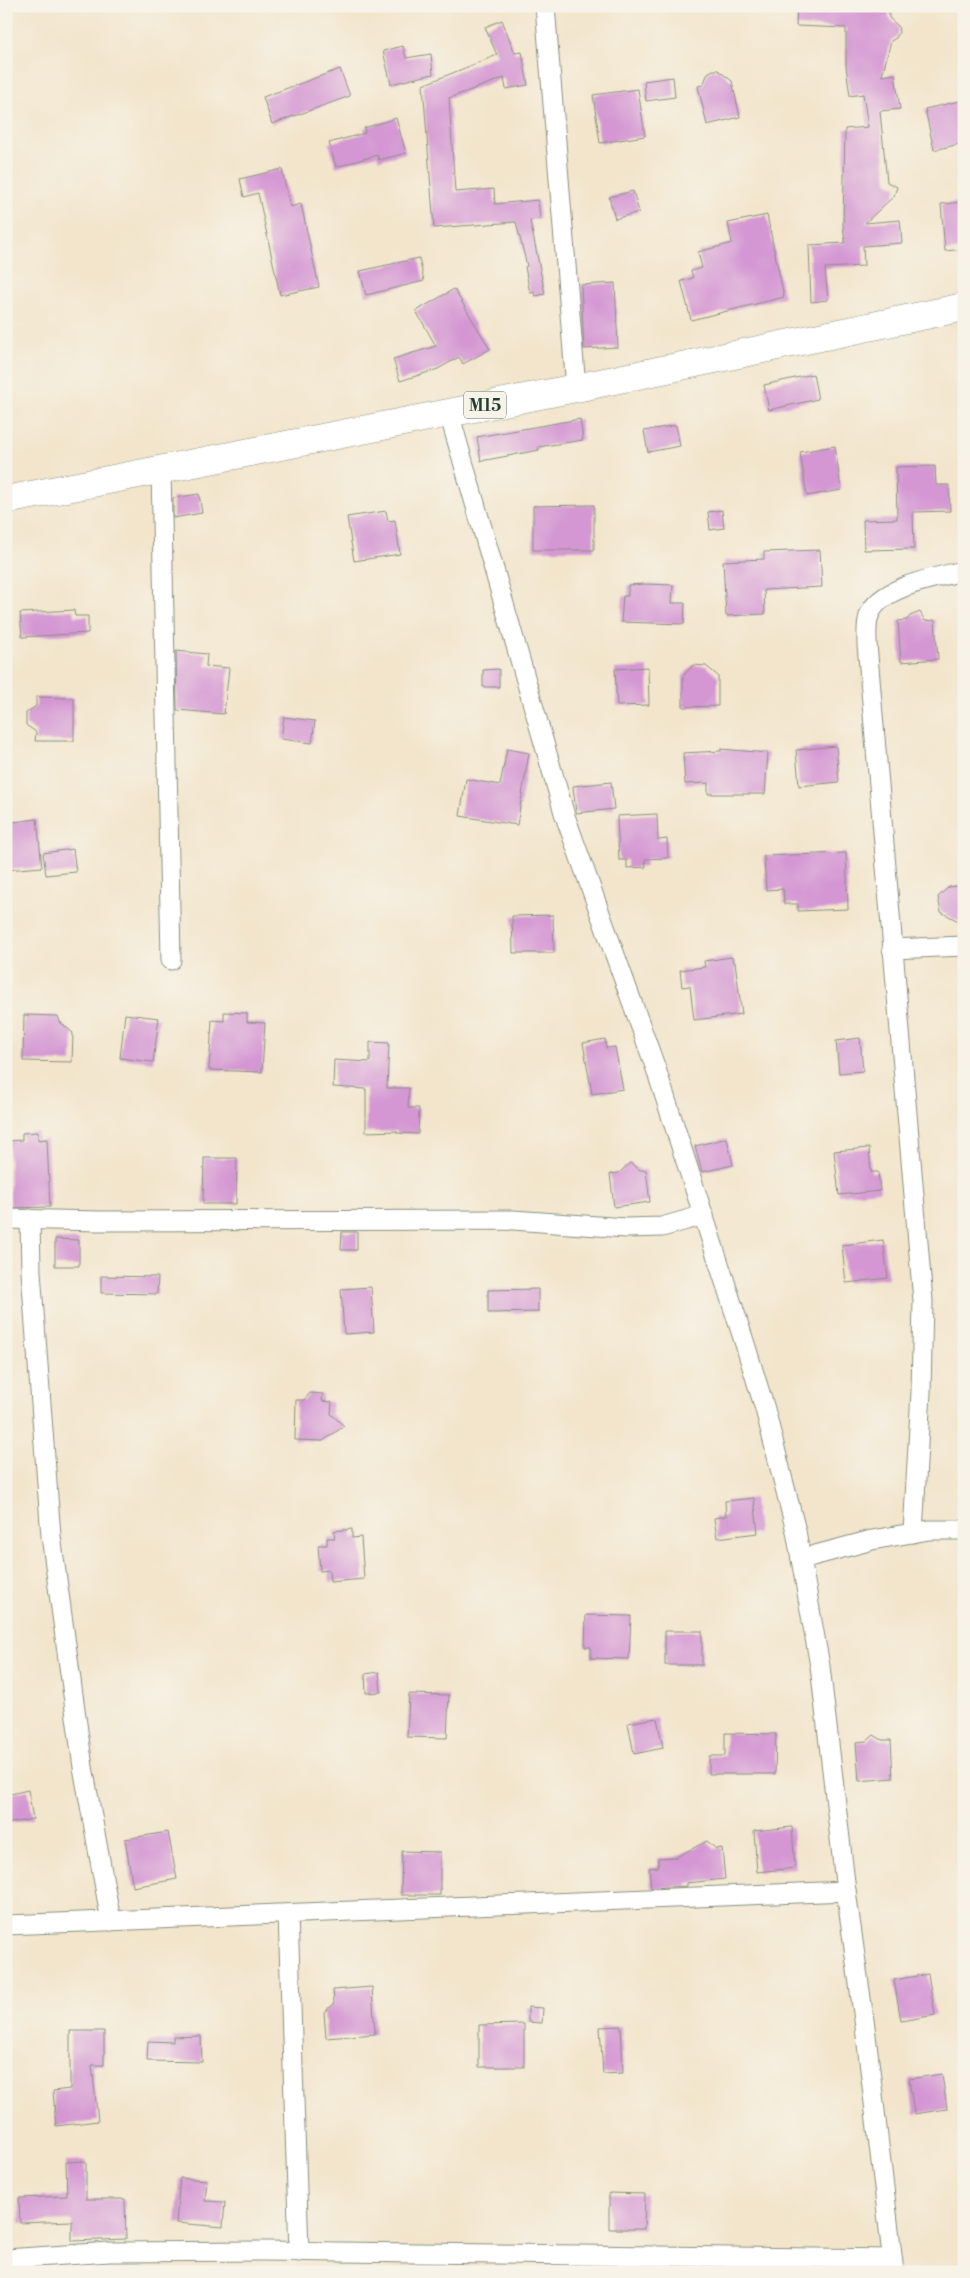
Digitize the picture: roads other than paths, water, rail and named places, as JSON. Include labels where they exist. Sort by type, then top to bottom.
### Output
[{"type":"highway","name":"M15","points":[[6,500],[576,388],[964,307]]},
{"type":"street","points":[[545,6],[576,388]]},
{"type":"street","points":[[6,2259],[110,2252],[299,2252],[626,2264],[893,2265],[820,1666],[801,1559],[765,1409],[655,1066],[565,816],[449,413]]},
{"type":"street","points":[[161,469],[171,960]]},
{"type":"street","points":[[913,1533],[921,1392],[923,1301],[867,644],[869,616],[878,601],[906,586],[964,571]]},
{"type":"street","points":[[892,949],[964,946]]},
{"type":"street","points":[[6,1219],[513,1220],[626,1228],[662,1227],[704,1215]]},
{"type":"street","points":[[30,1220],[32,1282],[51,1536],[83,1767],[111,1921]]},
{"type":"street","points":[[801,1559],[872,1540],[929,1530],[964,1530]]},
{"type":"street","points":[[6,1925],[846,1891]]},
{"type":"street","points":[[288,1914],[299,2252]]}]
